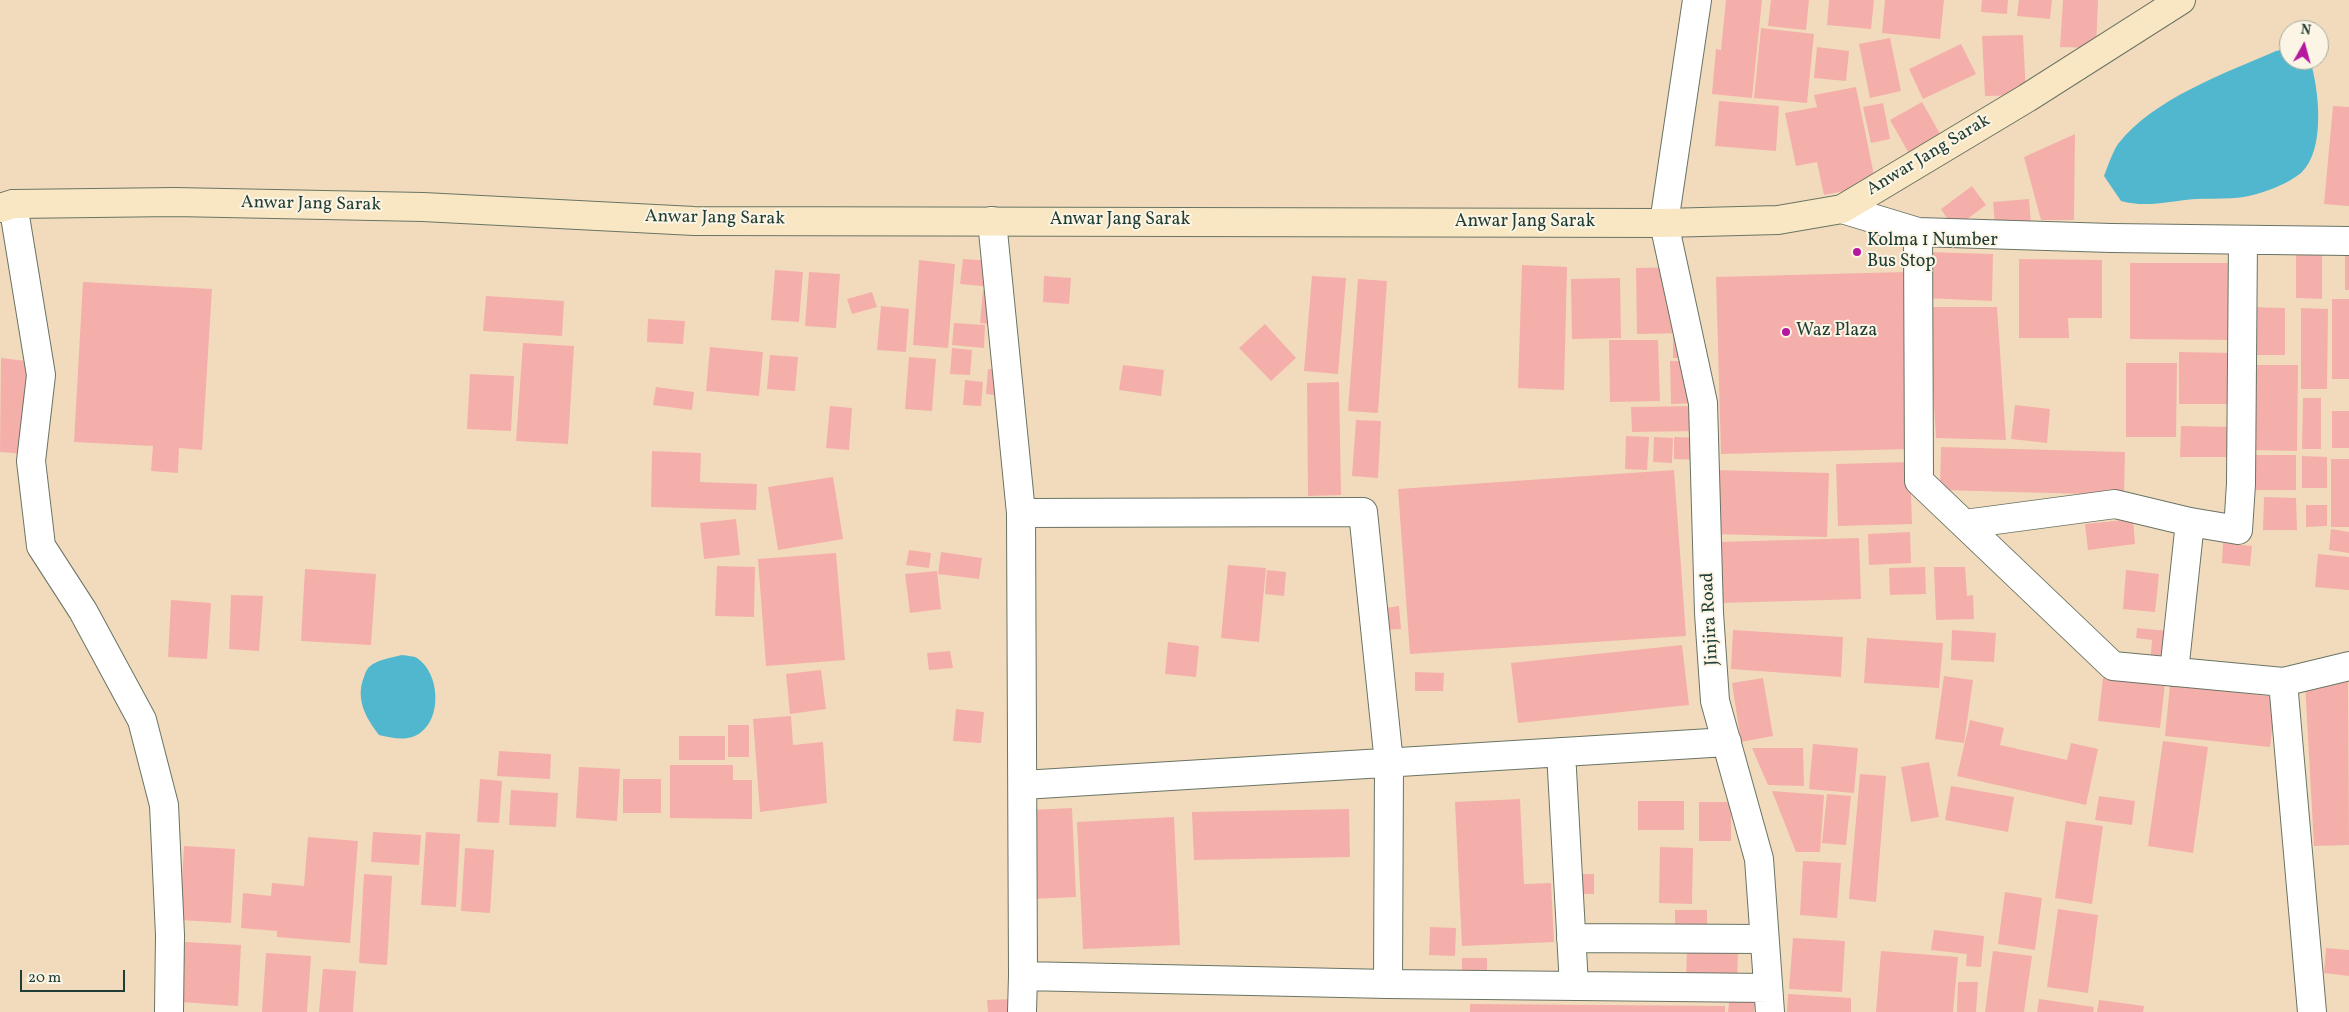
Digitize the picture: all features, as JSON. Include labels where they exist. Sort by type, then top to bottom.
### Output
[{"type":"main road","name":"Anwar Jang Sarak","points":[[6,206],[185,202],[422,207],[694,220],[1664,223],[1778,220],[1842,210],[2027,98],[2181,0]]},
{"type":"street","points":[[1664,223],[1697,0]]},
{"type":"street","points":[[6,206],[42,375],[31,461],[41,546],[83,611],[142,720],[164,805],[170,935],[170,1012]]},
{"type":"street","points":[[1842,210],[1918,232],[2349,241]]},
{"type":"street","points":[[992,221],[1021,513],[1022,1012]]},
{"type":"street","name":"Jinjira Road","points":[[1664,223],[1703,403],[1710,623],[1715,701],[1759,859],[1769,1000]]},
{"type":"street","points":[[1918,232],[1919,480],[2113,666],[2283,682],[2349,666]]},
{"type":"street","points":[[1965,524],[2115,504],[2190,522],[2238,530],[2241,484],[2244,240]]},
{"type":"street","points":[[1021,513],[1363,512],[1389,762],[1388,984]]},
{"type":"street","points":[[2174,672],[2190,522]]},
{"type":"street","points":[[2283,682],[2312,1012]]},
{"type":"street","points":[[1023,785],[1726,742]]},
{"type":"street","points":[[1561,752],[1574,986]]},
{"type":"street","points":[[1571,938],[1764,939]]},
{"type":"street","points":[[1023,976],[1574,986],[1769,1000]]},
{"type":"water","points":[[2279,50],[2279,70],[2312,70],[2313,72],[2318,102],[2317,135],[2309,163],[2301,173],[2262,193],[2243,197],[2149,204],[2121,201],[2104,176],[2118,144],[2133,128],[2150,114],[2191,89]]},
{"type":"water","points":[[402,655],[416,657],[425,665],[434,684],[435,707],[432,717],[420,733],[410,738],[379,735],[366,715],[361,701],[362,685],[369,667],[380,660]]},
{"type":"building","points":[[1726,0],[1762,0],[1752,98],[1712,94],[1716,49],[1721,50]]},
{"type":"building","points":[[1771,0],[1809,0],[1806,30],[1768,26]]},
{"type":"building","points":[[1829,0],[1874,0],[1871,29],[1827,25]]},
{"type":"building","points":[[1885,0],[1944,0],[1940,39],[1882,33]]},
{"type":"building","points":[[1982,0],[2008,0],[2007,14],[1981,12]]},
{"type":"building","points":[[2019,0],[2052,0],[2050,19],[2017,16]]},
{"type":"building","points":[[2063,0],[2098,0],[2096,48],[2060,47]]},
{"type":"building","points":[[1761,28],[1814,34],[1807,103],[1754,98]]},
{"type":"building","points":[[2023,35],[2026,95],[1985,96],[1982,36]]},
{"type":"building","points":[[1890,38],[1901,91],[1870,98],[1859,44]]},
{"type":"building","points":[[1961,44],[1976,74],[1923,99],[1909,69]]},
{"type":"building","points":[[1817,47],[1849,51],[1846,81],[1814,78]]},
{"type":"building","points":[[1856,87],[1876,185],[1824,195],[1817,162],[1796,166],[1785,113],[1817,107],[1814,95]]},
{"type":"building","points":[[1719,101],[1779,106],[1776,151],[1715,146]]},
{"type":"building","points":[[1922,102],[1943,139],[1911,157],[1890,120]]},
{"type":"building","points":[[1883,103],[1890,139],[1871,143],[1863,107]]},
{"type":"building","points":[[2333,106],[2349,107],[2349,206],[2324,204]]},
{"type":"building","points":[[2075,134],[2074,220],[2041,220],[2024,157]]},
{"type":"building","points":[[1972,186],[1986,205],[1954,229],[1941,209]]},
{"type":"building","points":[[2029,199],[2031,223],[1995,225],[1993,202]]},
{"type":"building","points":[[1925,252],[1993,254],[1992,301],[1923,298]]},
{"type":"building","points":[[2296,253],[2322,253],[2322,299],[2296,298]]},
{"type":"building","points":[[2345,254],[2349,254],[2349,290],[2345,290]]},
{"type":"building","points":[[963,259],[1006,262],[1004,288],[960,284]]},
{"type":"building","points":[[2019,259],[2102,260],[2102,318],[2068,318],[2069,338],[2019,338]]},
{"type":"building","points":[[919,260],[955,264],[948,348],[913,345]]},
{"type":"building","points":[[2130,263],[2234,263],[2234,340],[2130,339]]},
{"type":"building","points":[[1522,265],[1567,267],[1564,390],[1518,388]]},
{"type":"building","points":[[1686,267],[1687,333],[1637,334],[1636,268]]},
{"type":"building","points":[[775,270],[803,272],[799,322],[771,320]]},
{"type":"building","points":[[809,272],[840,274],[836,328],[805,326]]},
{"type":"building","points":[[1905,272],[1910,449],[1721,454],[1716,277]]},
{"type":"building","points":[[1044,276],[1071,278],[1069,304],[1043,302]]},
{"type":"building","points":[[1312,276],[1346,278],[1338,374],[1304,371]]},
{"type":"building","points":[[1620,278],[1621,338],[1572,339],[1571,279]]},
{"type":"building","points":[[1358,279],[1387,281],[1378,413],[1348,411]]},
{"type":"building","points":[[83,282],[212,289],[202,450],[179,448],[178,473],[151,471],[153,446],[74,442]]},
{"type":"building","points":[[983,290],[1002,292],[999,325],[980,323]]},
{"type":"building","points":[[872,292],[877,307],[852,314],[847,299]]},
{"type":"building","points":[[486,296],[564,301],[562,336],[483,331]]},
{"type":"building","points":[[2332,299],[2349,299],[2349,379],[2332,379]]},
{"type":"building","points":[[881,306],[909,309],[906,352],[877,350]]},
{"type":"building","points":[[1928,307],[1997,307],[2006,440],[1936,438]]},
{"type":"building","points":[[2246,307],[2285,308],[2285,355],[2246,355]]},
{"type":"building","points":[[2301,308],[2328,309],[2327,389],[2301,389]]},
{"type":"building","points":[[648,319],[685,321],[683,344],[647,342]]},
{"type":"building","points":[[954,323],[985,325],[984,348],[952,345]]},
{"type":"building","points":[[1265,324],[1296,358],[1271,381],[1239,348]]},
{"type":"building","points":[[1673,335],[1690,335],[1691,358],[1673,358]]},
{"type":"building","points":[[1609,340],[1658,340],[1660,401],[1610,402]]},
{"type":"building","points":[[523,343],[574,346],[568,444],[516,441]]},
{"type":"building","points":[[710,347],[763,352],[759,396],[706,391]]},
{"type":"building","points":[[952,348],[972,350],[970,375],[950,374]]},
{"type":"building","points":[[2179,352],[2233,353],[2232,404],[2179,404]]},
{"type":"building","points":[[770,355],[798,357],[795,391],[767,389]]},
{"type":"building","points":[[909,357],[936,359],[932,411],[905,409]]},
{"type":"building","points":[[1,358],[35,362],[26,454],[0,452]]},
{"type":"building","points":[[1670,361],[1698,361],[1699,403],[1671,404]]},
{"type":"building","points":[[2126,363],[2177,363],[2176,437],[2126,437]]},
{"type":"building","points":[[1123,365],[1164,370],[1161,396],[1119,390]]},
{"type":"building","points":[[2252,365],[2298,365],[2297,451],[2251,450]]},
{"type":"building","points":[[988,369],[1005,370],[1003,396],[986,394]]},
{"type":"building","points":[[470,374],[514,376],[511,431],[467,429]]},
{"type":"building","points":[[965,380],[983,382],[981,406],[963,405]]},
{"type":"building","points":[[1339,382],[1341,495],[1308,496],[1307,383]]},
{"type":"building","points":[[656,387],[694,392],[692,410],[653,405]]},
{"type":"building","points":[[2303,398],[2321,398],[2321,449],[2302,449]]},
{"type":"building","points":[[2015,405],[2050,409],[2047,443],[2011,439]]},
{"type":"building","points":[[830,406],[852,408],[849,450],[826,448]]},
{"type":"building","points":[[1698,406],[1698,431],[1632,432],[1631,407]]},
{"type":"building","points":[[2332,411],[2349,411],[2349,448],[2332,448]]},
{"type":"building","points":[[1356,420],[1381,421],[1378,478],[1352,476]]},
{"type":"building","points":[[2181,426],[2234,427],[2234,457],[2180,457]]},
{"type":"building","points":[[1626,436],[1649,437],[1647,470],[1625,469]]},
{"type":"building","points":[[1654,437],[1673,438],[1672,463],[1653,462]]},
{"type":"building","points":[[1674,437],[1703,438],[1702,460],[1674,459]]},
{"type":"building","points":[[1941,447],[2125,452],[2124,495],[1940,490]]},
{"type":"building","points":[[652,451],[701,453],[700,482],[757,484],[756,510],[651,507]]},
{"type":"building","points":[[2256,455],[2296,455],[2296,490],[2256,490]]},
{"type":"building","points":[[2302,456],[2327,457],[2327,488],[2302,488]]},
{"type":"building","points":[[2331,459],[2349,459],[2349,527],[2331,527]]},
{"type":"building","points":[[1910,462],[1912,524],[1838,526],[1836,464]]},
{"type":"building","points":[[1674,470],[1686,636],[1410,654],[1398,489]]},
{"type":"building","points":[[1714,470],[1829,473],[1827,537],[1712,534]]},
{"type":"building","points":[[833,477],[843,539],[778,550],[768,487]]},
{"type":"building","points":[[2264,497],[2296,498],[2297,530],[2263,530]]},
{"type":"building","points":[[2306,505],[2327,505],[2327,526],[2306,527]]},
{"type":"building","points":[[736,519],[740,555],[704,559],[700,523]]},
{"type":"building","points":[[2133,519],[2135,544],[2088,550],[2085,524]]},
{"type":"building","points":[[2331,529],[2349,532],[2349,553],[2329,550]]},
{"type":"building","points":[[1910,532],[1911,563],[1869,565],[1868,534]]},
{"type":"building","points":[[1859,538],[1861,599],[1721,603],[1719,542]]},
{"type":"building","points":[[2223,543],[2252,546],[2250,566],[2222,563]]},
{"type":"building","points":[[909,550],[931,553],[929,568],[906,565]]},
{"type":"building","points":[[941,552],[982,558],[979,579],[938,574]]},
{"type":"building","points":[[836,553],[845,660],[766,666],[758,559]]},
{"type":"building","points":[[2318,554],[2349,557],[2349,590],[2315,587]]},
{"type":"building","points":[[1228,565],[1266,568],[1259,642],[1221,638]]},
{"type":"building","points":[[717,566],[755,567],[754,617],[715,616]]},
{"type":"building","points":[[1925,567],[1926,594],[1890,595],[1889,568]]},
{"type":"building","points":[[1934,567],[1965,567],[1967,596],[1973,595],[1974,619],[1936,620]]},
{"type":"building","points":[[305,569],[376,574],[371,645],[301,641]]},
{"type":"building","points":[[1267,570],[1286,572],[1284,596],[1265,594]]},
{"type":"building","points":[[2126,570],[2159,574],[2155,612],[2123,609]]},
{"type":"building","points":[[937,571],[941,609],[910,613],[905,574]]},
{"type":"building","points":[[231,595],[263,596],[259,651],[229,649]]},
{"type":"building","points":[[171,600],[211,603],[207,659],[168,657]]},
{"type":"building","points":[[1399,606],[1401,629],[1381,630],[1379,609]]},
{"type":"building","points":[[2137,628],[2168,631],[2165,664],[2150,663],[2152,640],[2136,638]]},
{"type":"building","points":[[1733,630],[1843,637],[1841,677],[1731,669]]},
{"type":"building","points":[[1952,630],[1996,633],[1994,662],[1951,660]]},
{"type":"building","points":[[1867,638],[1943,643],[1939,688],[1864,683]]},
{"type":"building","points":[[1168,642],[1199,646],[1196,677],[1165,674]]},
{"type":"building","points":[[1682,645],[1689,705],[1518,723],[1511,663]]},
{"type":"building","points":[[950,651],[953,668],[929,670],[927,653]]},
{"type":"building","points":[[821,670],[826,709],[790,714],[786,674]]},
{"type":"building","points":[[1415,672],[1444,673],[1443,691],[1415,691]]},
{"type":"building","points":[[1944,676],[1973,680],[1964,743],[1935,739]]},
{"type":"building","points":[[1763,678],[1773,736],[1741,742],[1732,683]]},
{"type":"building","points":[[2103,678],[2165,684],[2160,728],[2098,721]]},
{"type":"building","points":[[2348,681],[2349,845],[2314,846],[2305,683]]},
{"type":"building","points":[[2170,685],[2276,697],[2270,747],[2165,736]]},
{"type":"building","points":[[956,709],[984,712],[981,743],[953,741]]},
{"type":"building","points":[[791,716],[793,745],[823,742],[827,803],[760,812],[753,719]]},
{"type":"building","points":[[1970,720],[2004,728],[2000,745],[2067,760],[2071,743],[2098,749],[2086,805],[1957,776]]},
{"type":"building","points":[[728,725],[749,725],[749,757],[728,757]]},
{"type":"building","points":[[679,736],[725,736],[725,760],[679,760]]},
{"type":"building","points":[[2163,741],[2208,747],[2193,853],[2148,846]]},
{"type":"building","points":[[1813,744],[1858,748],[1854,793],[1809,789]]},
{"type":"building","points":[[1752,748],[1803,748],[1804,786],[1768,785]]},
{"type":"building","points":[[499,751],[551,754],[550,779],[497,776]]},
{"type":"building","points":[[1929,762],[1939,817],[1911,822],[1901,767]]},
{"type":"building","points":[[670,765],[733,765],[733,780],[752,780],[752,819],[670,818]]},
{"type":"building","points":[[579,767],[620,769],[617,821],[576,818]]},
{"type":"building","points":[[1860,774],[1886,776],[1876,902],[1849,899]]},
{"type":"building","points":[[480,779],[502,781],[499,823],[477,822]]},
{"type":"building","points":[[623,779],[661,779],[661,813],[623,813]]},
{"type":"building","points":[[1951,786],[2014,797],[2008,832],[1945,820]]},
{"type":"building","points":[[511,790],[558,793],[556,827],[509,825]]},
{"type":"building","points":[[1772,791],[1824,795],[1820,852],[1796,852]]},
{"type":"building","points":[[1827,794],[1851,796],[1846,845],[1822,843]]},
{"type":"building","points":[[2099,796],[2135,801],[2132,825],[2095,820]]},
{"type":"building","points":[[1520,799],[1524,884],[1551,883],[1554,942],[1462,946],[1455,802]]},
{"type":"building","points":[[1638,801],[1684,801],[1684,830],[1638,830]]},
{"type":"building","points":[[1699,802],[1731,802],[1731,841],[1699,841]]},
{"type":"building","points":[[1072,808],[1076,897],[1033,899],[1028,810]]},
{"type":"building","points":[[1349,809],[1350,857],[1194,860],[1192,812]]},
{"type":"building","points":[[1174,817],[1180,945],[1083,949],[1077,822]]},
{"type":"building","points":[[2066,821],[2103,826],[2092,904],[2055,898]]},
{"type":"building","points":[[373,832],[421,835],[419,865],[371,862]]},
{"type":"building","points":[[426,832],[460,834],[456,907],[421,905]]},
{"type":"building","points":[[308,837],[358,841],[350,943],[277,937],[277,931],[241,928],[243,893],[271,896],[272,883],[304,886]]},
{"type":"building","points":[[184,846],[235,849],[231,923],[180,920]]},
{"type":"building","points":[[1660,847],[1693,848],[1692,904],[1659,903]]},
{"type":"building","points":[[465,848],[494,850],[490,913],[461,911]]},
{"type":"building","points":[[1803,861],[1841,863],[1837,918],[1800,915]]},
{"type":"building","points":[[364,874],[392,876],[387,965],[359,963]]},
{"type":"building","points":[[1577,874],[1594,874],[1594,894],[1577,894]]},
{"type":"building","points":[[2005,892],[2042,898],[2035,950],[1998,944]]},
{"type":"building","points":[[2058,909],[2098,915],[2088,993],[2047,987]]},
{"type":"building","points":[[1675,910],[1707,910],[1707,930],[1675,930]]},
{"type":"building","points":[[1430,927],[1456,928],[1455,956],[1429,955]]},
{"type":"building","points":[[1934,930],[1984,936],[1981,967],[1966,966],[1967,954],[1931,950]]},
{"type":"building","points":[[1793,938],[1845,941],[1842,992],[1789,989]]},
{"type":"building","points":[[185,942],[241,945],[238,1006],[181,1002]]},
{"type":"building","points":[[1687,948],[1738,950],[1737,982],[1686,980]]},
{"type":"building","points":[[2326,948],[2349,950],[2349,976],[2324,973]]},
{"type":"building","points":[[1881,951],[1958,957],[1953,1012],[1876,1012]]},
{"type":"building","points":[[1993,951],[2032,956],[2024,1012],[1985,1012]]},
{"type":"building","points":[[266,953],[311,956],[307,1012],[262,1012]]},
{"type":"building","points":[[1462,958],[1487,958],[1487,978],[1462,979]]},
{"type":"building","points":[[323,969],[356,971],[353,1012],[319,1012]]},
{"type":"building","points":[[1958,982],[1978,982],[1976,1012],[1957,1012]]},
{"type":"building","points":[[1730,994],[1755,996],[1754,1012],[1728,1012]]},
{"type":"building","points":[[1788,994],[1851,998],[1851,1012],[1787,1012]]},
{"type":"building","points":[[1016,999],[1016,1012],[988,1012],[987,1000]]},
{"type":"building","points":[[2039,999],[2094,1007],[2093,1012],[2037,1012]]},
{"type":"building","points":[[2099,1000],[2144,1006],[2143,1012],[2097,1012]]},
{"type":"building","points":[[1470,1004],[1725,1006],[1725,1012],[1470,1012]]},
{"type":"place","name":"Kolma 1 Number Bus Stop","points":[[1857,252]]},
{"type":"place","name":"Waz Plaza","points":[[1786,332]]}]
